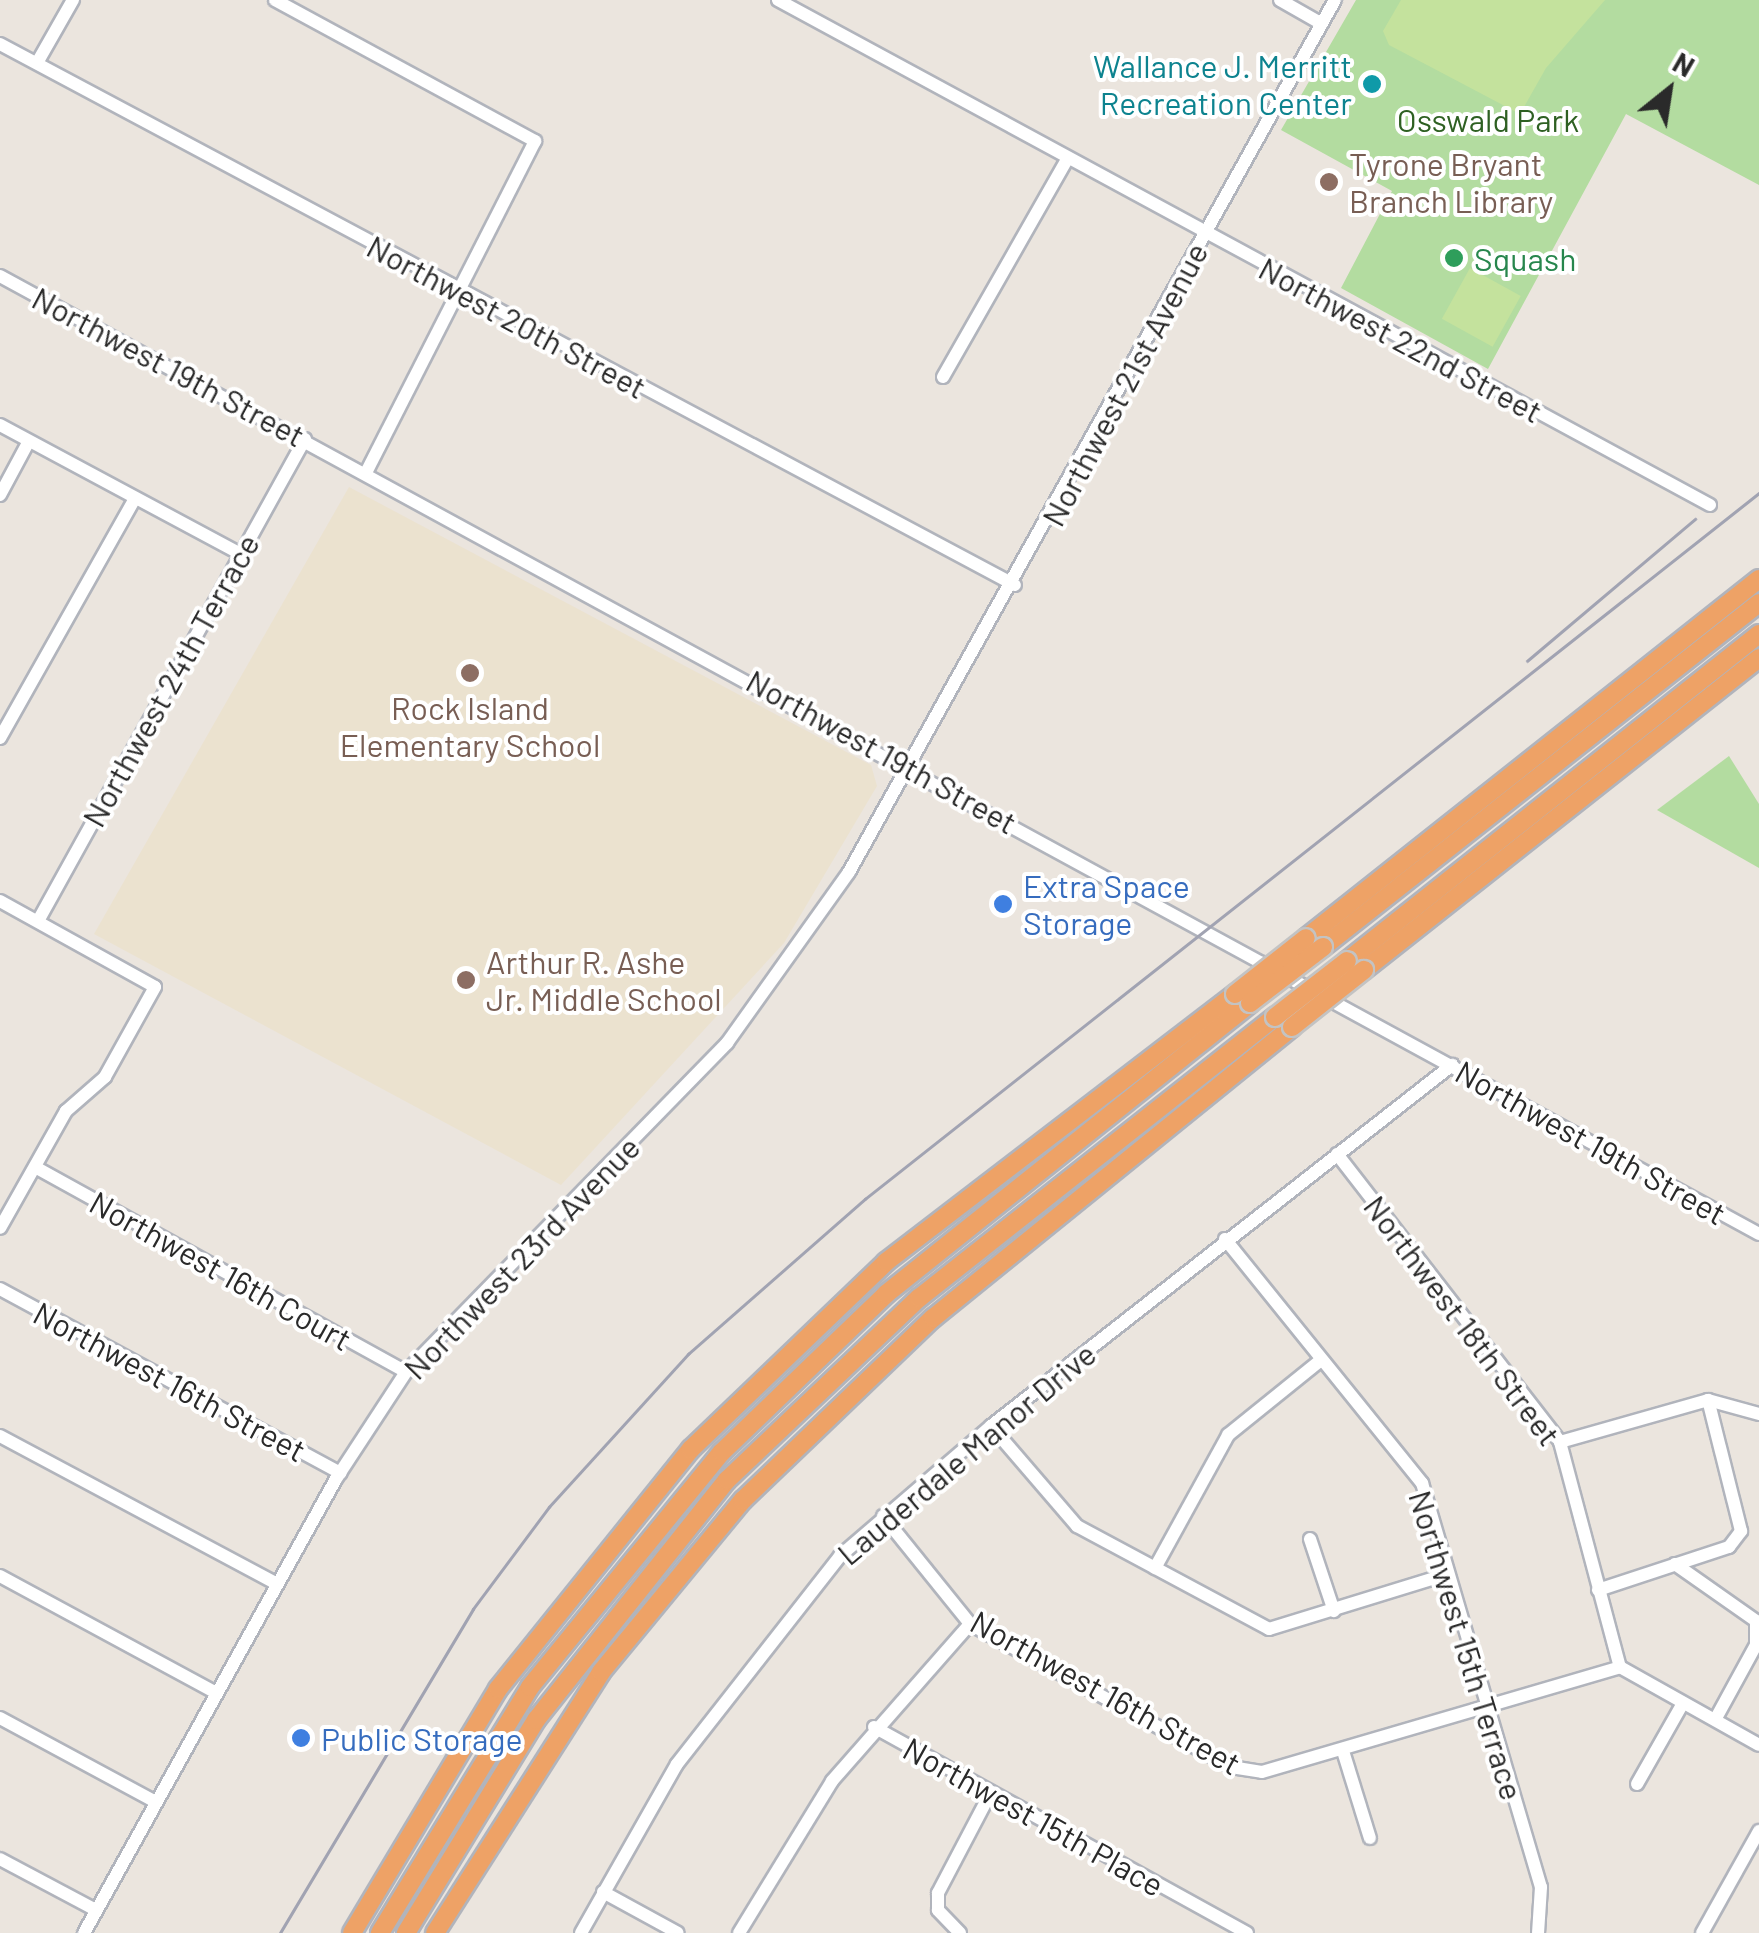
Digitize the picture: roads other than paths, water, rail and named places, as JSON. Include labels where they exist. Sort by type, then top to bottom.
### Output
[{"type":"highway","points":[[574,1626],[722,1452],[857,1319],[1243,998],[1759,579]]},
{"type":"highway","points":[[1314,942],[1759,603]]},
{"type":"highway","points":[[1355,966],[1759,634]]},
{"type":"highway","points":[[406,1933],[474,1815],[616,1611],[778,1427],[948,1274],[1759,658]]},
{"type":"highway","points":[[352,1933],[488,1705],[665,1477],[886,1262],[1243,998]]},
{"type":"highway","points":[[474,1815],[600,1672],[731,1513],[850,1392],[1284,1022]]},
{"type":"highway","points":[[380,1933],[466,1783],[574,1626],[665,1477]]},
{"type":"highway","points":[[434,1933],[600,1672]]},
{"type":"street","points":[[37,63],[73,0]]},
{"type":"street","points":[[275,0],[535,141],[366,472]]},
{"type":"street","name":"Northwest 22nd Street","points":[[778,0],[1204,235],[1710,504]]},
{"type":"street","points":[[1280,0],[1322,24]]},
{"type":"street","name":"Northwest 21st Avenue","points":[[910,766],[1016,585],[1335,0]]},
{"type":"street","name":"Northwest 20th Street","points":[[0,44],[459,292],[1016,585]]},
{"type":"street","points":[[944,377],[1067,160]]},
{"type":"street","name":"Northwest 19th Street","points":[[0,276],[910,766],[1759,1234]]},
{"type":"street","points":[[0,425],[240,553]]},
{"type":"street","name":"Northwest 24th Terrace","points":[[38,921],[304,439]]},
{"type":"street","points":[[0,495],[30,441]]},
{"type":"street","points":[[0,738],[135,498]]},
{"type":"street","name":"Northwest 23rd Avenue","points":[[84,1933],[340,1472],[406,1372],[728,1042],[778,980],[910,766]]},
{"type":"street","points":[[0,901],[154,987],[105,1077],[66,1111],[0,1228]]},
{"type":"street","name":"Lauderdale Manor Drive","points":[[580,1933],[686,1751],[791,1611],[883,1516],[1225,1239],[1452,1066]]},
{"type":"street","name":"Northwest 18th Street","points":[[1338,1154],[1560,1442],[1620,1666]]},
{"type":"street","name":"Northwest 16th Court","points":[[35,1167],[406,1372]]},
{"type":"street","name":"Northwest 15th Terrace","points":[[1225,1239],[1422,1483],[1485,1709],[1541,1887],[1538,1933]]},
{"type":"street","name":"Northwest 16th Street","points":[[0,1290],[340,1472]]},
{"type":"street","points":[[1155,1568],[1228,1435],[1321,1360]]},
{"type":"street","points":[[1598,1590],[1729,1547],[1742,1530],[1708,1400]]},
{"type":"street","points":[[1560,1442],[1708,1400],[1759,1414]]},
{"type":"street","points":[[991,1426],[1055,1510],[1269,1629],[1448,1574]]},
{"type":"street","points":[[0,1436],[277,1584]]},
{"type":"street","name":"Northwest 16th Street","points":[[883,1516],[970,1624],[1231,1767],[1262,1772],[1343,1751],[1620,1666]]},
{"type":"street","points":[[1310,1539],[1334,1611]]},
{"type":"street","points":[[1675,1564],[1756,1620],[1756,1644],[1715,1720]]},
{"type":"street","points":[[0,1576],[216,1693]]},
{"type":"street","points":[[739,1933],[802,1820],[874,1728],[970,1624]]},
{"type":"street","points":[[1620,1666],[1759,1745]]},
{"type":"street","points":[[1637,1784],[1683,1703]]},
{"type":"street","points":[[0,1718],[156,1802]]},
{"type":"street","name":"Northwest 15th Place","points":[[874,1728],[1248,1933]]},
{"type":"street","points":[[1343,1751],[1370,1838]]},
{"type":"street","points":[[960,1933],[938,1910],[938,1893],[990,1792]]},
{"type":"street","points":[[1702,1933],[1759,1831]]},
{"type":"street","points":[[0,1860],[96,1910]]},
{"type":"street","points":[[603,1892],[678,1933]]},
{"type":"railway","points":[[280,1933],[473,1609],[549,1507],[688,1354],[865,1199],[1759,493]]},
{"type":"railway","points":[[1527,661],[1695,519]]},
{"type":"place","name":"Wallance J. Merritt Recreation Center","points":[[1372,84]]},
{"type":"place","name":"Tyrone Bryant Branch Library","points":[[1329,182]]},
{"type":"place","name":"Squash","points":[[1454,258]]},
{"type":"place","name":"Rock Island Elementary School","points":[[470,673]]},
{"type":"place","name":"Extra Space Storage","points":[[1003,904]]},
{"type":"place","name":"Arthur R. Ashe Jr. Middle School","points":[[466,980]]},
{"type":"place","name":"Public Storage","points":[[301,1738]]},
{"type":"park label","name":"Osswald Park","points":[[1488,119]]}]
